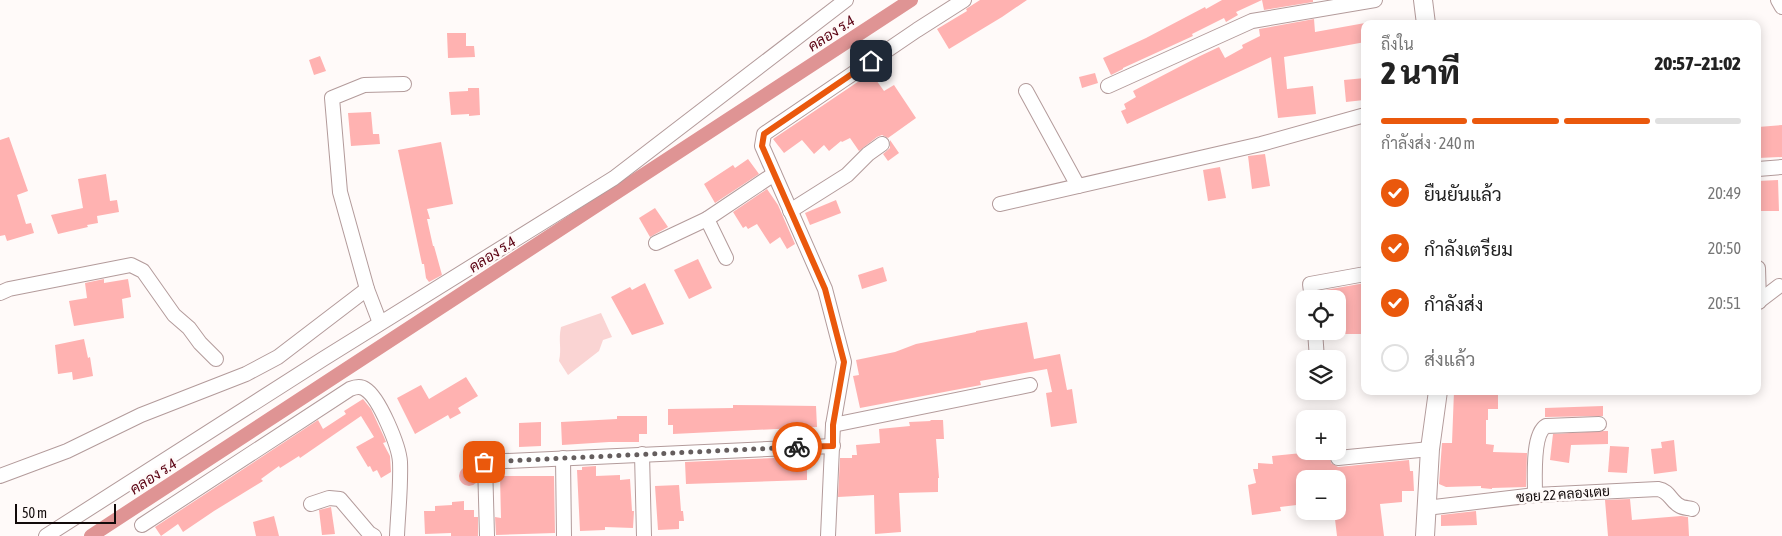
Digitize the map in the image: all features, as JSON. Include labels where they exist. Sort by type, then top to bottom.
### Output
[{"type":"street","points":[[46,536],[380,323],[614,178],[846,0]]},
{"type":"street","points":[[828,536],[833,425],[844,362],[825,289],[762,146],[764,134],[909,35],[964,0]]},
{"type":"street","points":[[1108,86],[1252,21],[1375,0]]},
{"type":"street","points":[[1423,0],[1426,20]]},
{"type":"street","points":[[1778,0],[1782,7]]},
{"type":"street","points":[[380,323],[367,289],[340,192],[332,98],[364,85],[404,84]]},
{"type":"street","points":[[1026,91],[1078,186]]},
{"type":"street","points":[[1000,204],[1261,144],[1361,116]]},
{"type":"street","points":[[790,211],[847,175],[868,154],[882,144]]},
{"type":"street","points":[[1761,169],[1782,167]]},
{"type":"street","points":[[656,243],[707,219],[774,174]]},
{"type":"street","points":[[707,219],[726,258]]},
{"type":"street","points":[[0,293],[9,289],[131,265],[143,270],[174,315],[189,328],[200,343],[216,359]]},
{"type":"street","points":[[1311,290],[1310,284],[1361,275]]},
{"type":"street","points":[[1761,300],[1779,286]]},
{"type":"street","points":[[0,476],[67,451],[140,415],[246,374],[278,357],[367,289]]},
{"type":"street","points":[[833,425],[1030,385]]},
{"type":"street","points":[[142,525],[350,388],[357,387],[366,389],[374,397],[387,422],[397,448],[400,461],[397,536]]},
{"type":"street","points":[[1426,536],[1430,448],[1437,395]]},
{"type":"street","points":[[1535,495],[1537,438],[1541,429],[1546,426],[1599,424]]},
{"type":"street","points":[[487,536],[484,462],[833,446]]},
{"type":"street","points":[[1346,457],[1430,448]]},
{"type":"street","points":[[642,454],[644,536]]},
{"type":"street","points":[[563,458],[564,536]]},
{"type":"street","name":"ซอย 22 คลองเตย","points":[[1426,508],[1535,495],[1658,489],[1665,490],[1680,506],[1692,509]]},
{"type":"street","points":[[310,504],[329,498],[340,499],[369,533],[374,536]]},
{"type":"shaded area","points":[[601,313],[612,337],[603,340],[599,351],[568,375],[559,361],[561,327]]},
{"type":"building","points":[[980,0],[1027,0],[949,49],[937,29],[967,11],[966,9]]},
{"type":"building","points":[[1222,0],[1262,0],[1236,12],[1238,15],[1226,22],[1224,18],[1192,34],[1193,36],[1111,75],[1103,58]]},
{"type":"building","points":[[1262,0],[1313,0],[1313,2],[1264,10]]},
{"type":"building","points":[[1314,19],[1315,32],[1361,24],[1361,43],[1284,57],[1287,89],[1313,86],[1316,114],[1278,118],[1271,57],[1127,124],[1121,111],[1126,109],[1124,104],[1136,97],[1133,91],[1219,47],[1225,58],[1243,48],[1242,45],[1260,36],[1259,29]]},
{"type":"building","points":[[447,33],[466,33],[466,46],[474,46],[475,57],[448,58]]},
{"type":"building","points":[[320,56],[326,71],[314,75],[309,60]]},
{"type":"building","points":[[871,73],[884,91],[894,85],[916,118],[888,138],[882,135],[877,137],[859,151],[850,138],[841,141],[829,151],[824,145],[814,154],[802,140],[784,153],[773,139]]},
{"type":"building","points":[[1095,73],[1098,83],[1082,88],[1079,77]]},
{"type":"building","points":[[1361,78],[1361,100],[1346,102],[1344,80]]},
{"type":"building","points":[[468,88],[479,88],[480,115],[451,115],[449,92],[468,91]]},
{"type":"building","points":[[371,112],[373,134],[379,134],[380,144],[351,146],[348,113]]},
{"type":"building","points":[[1782,125],[1782,157],[1761,158],[1761,127]]},
{"type":"building","points":[[9,137],[28,191],[17,195],[26,224],[31,223],[34,233],[7,241],[5,235],[0,236],[0,140]]},
{"type":"building","points":[[890,140],[899,153],[888,161],[883,154],[890,148]]},
{"type":"building","points":[[441,142],[453,204],[427,209],[430,219],[427,219],[433,246],[442,275],[429,282],[426,278],[424,264],[422,264],[398,150]]},
{"type":"building","points":[[1265,154],[1270,186],[1252,189],[1248,156]]},
{"type":"building","points":[[748,159],[759,174],[715,203],[704,184],[733,165],[735,168]]},
{"type":"building","points":[[1220,167],[1226,198],[1208,201],[1203,170]]},
{"type":"building","points":[[106,174],[110,201],[117,200],[119,212],[97,216],[98,223],[58,234],[51,215],[83,208],[78,179]]},
{"type":"building","points":[[1778,180],[1779,211],[1761,211],[1761,181]]},
{"type":"building","points":[[767,189],[778,205],[795,244],[787,249],[780,237],[770,244],[757,224],[748,229],[746,226],[743,228],[733,212]]},
{"type":"building","points":[[836,200],[841,213],[810,225],[805,213]]},
{"type":"building","points":[[655,208],[668,227],[650,237],[639,218]]},
{"type":"building","points":[[698,259],[712,288],[689,299],[674,270]]},
{"type":"building","points":[[883,267],[887,281],[862,289],[858,275]]},
{"type":"building","points":[[104,279],[104,283],[128,279],[131,297],[122,299],[124,318],[74,326],[69,301],[87,298],[85,283]]},
{"type":"building","points":[[645,283],[664,324],[632,335],[611,297],[630,287],[632,290]]},
{"type":"building","points":[[1361,284],[1361,334],[1346,334],[1346,290],[1326,290]]},
{"type":"building","points":[[1027,322],[1034,359],[1060,354],[1067,390],[1072,389],[1077,423],[1051,427],[1046,393],[1052,392],[1047,369],[980,381],[981,385],[860,408],[853,376],[859,375],[856,360],[895,352],[916,344]]},
{"type":"building","points":[[84,339],[88,358],[90,357],[93,376],[73,380],[72,372],[58,374],[55,345]]},
{"type":"building","points":[[466,377],[478,396],[458,408],[461,413],[450,419],[448,415],[415,434],[397,398],[421,385],[429,399]]},
{"type":"building","points":[[1454,395],[1498,395],[1498,409],[1488,409],[1486,444],[1494,445],[1493,452],[1527,453],[1526,487],[1492,489],[1481,488],[1481,486],[1446,487],[1439,484],[1442,443],[1452,443]]},
{"type":"building","points":[[363,399],[371,409],[386,442],[383,443],[390,456],[391,472],[381,478],[377,470],[373,472],[370,466],[368,467],[356,447],[374,437],[361,416],[300,458],[299,456],[280,468],[279,466],[261,479],[263,481],[183,532],[178,524],[161,536],[155,527],[318,420],[323,429],[346,414],[344,411]]},
{"type":"building","points":[[733,405],[816,406],[817,427],[673,434],[673,425],[668,425],[668,409],[733,408]]},
{"type":"building","points":[[1603,406],[1603,416],[1545,417],[1545,408]]},
{"type":"building","points":[[617,416],[647,416],[647,434],[639,434],[639,442],[562,445],[561,422],[617,419]]},
{"type":"building","points":[[943,420],[944,439],[936,439],[939,478],[938,492],[899,493],[901,532],[875,534],[874,495],[838,497],[840,458],[852,458],[852,455],[857,455],[856,445],[880,443],[879,429],[910,426],[909,422]]},
{"type":"building","points":[[541,422],[541,446],[519,447],[519,423]]},
{"type":"building","points":[[1608,431],[1608,444],[1571,445],[1569,463],[1550,460],[1553,434]]},
{"type":"building","points":[[1674,440],[1677,471],[1654,474],[1651,449],[1662,448],[1661,442]]},
{"type":"building","points":[[1610,446],[1629,447],[1627,473],[1608,472]]},
{"type":"building","points":[[1296,454],[1296,460],[1331,460],[1331,463],[1338,467],[1409,460],[1410,471],[1413,471],[1414,491],[1402,491],[1402,502],[1380,504],[1384,536],[1337,536],[1335,520],[1346,520],[1346,470],[1296,470],[1296,505],[1280,507],[1281,511],[1252,515],[1248,485],[1256,483],[1253,469],[1258,469],[1258,463],[1273,464],[1272,456]]},
{"type":"building","points":[[799,457],[800,467],[807,467],[807,480],[686,484],[685,462]]},
{"type":"building","points":[[469,466],[476,469],[479,476],[476,483],[469,486],[462,483],[459,476],[462,469]]},
{"type":"building","points":[[596,466],[596,476],[620,475],[620,480],[630,479],[632,511],[634,511],[633,528],[605,527],[605,530],[580,531],[577,470],[582,470],[582,467]]},
{"type":"building","points":[[500,476],[554,476],[555,533],[496,535],[495,517],[501,518]]},
{"type":"building","points":[[679,485],[681,511],[683,511],[684,521],[679,521],[679,529],[658,530],[655,486]]},
{"type":"building","points":[[1630,499],[1632,520],[1688,517],[1689,536],[1608,536],[1605,500]]},
{"type":"building","points":[[464,501],[464,510],[474,510],[474,517],[478,517],[478,536],[451,536],[451,533],[425,534],[424,511],[435,511],[435,506],[452,505],[452,502]]},
{"type":"building","points":[[331,507],[335,534],[322,535],[319,510]]},
{"type":"building","points":[[1476,511],[1477,525],[1441,526],[1441,515]]},
{"type":"building","points":[[274,516],[279,536],[256,536],[253,522]]},
{"type":"waterway","name":"คลอง ร.4","points":[[91,536],[911,0]]},
{"type":"way so far","points":[[484,462],[797,447]]},
{"type":"route","points":[[797,447],[833,446],[833,425],[844,362],[825,289],[762,146],[762,137],[871,61]]}]
